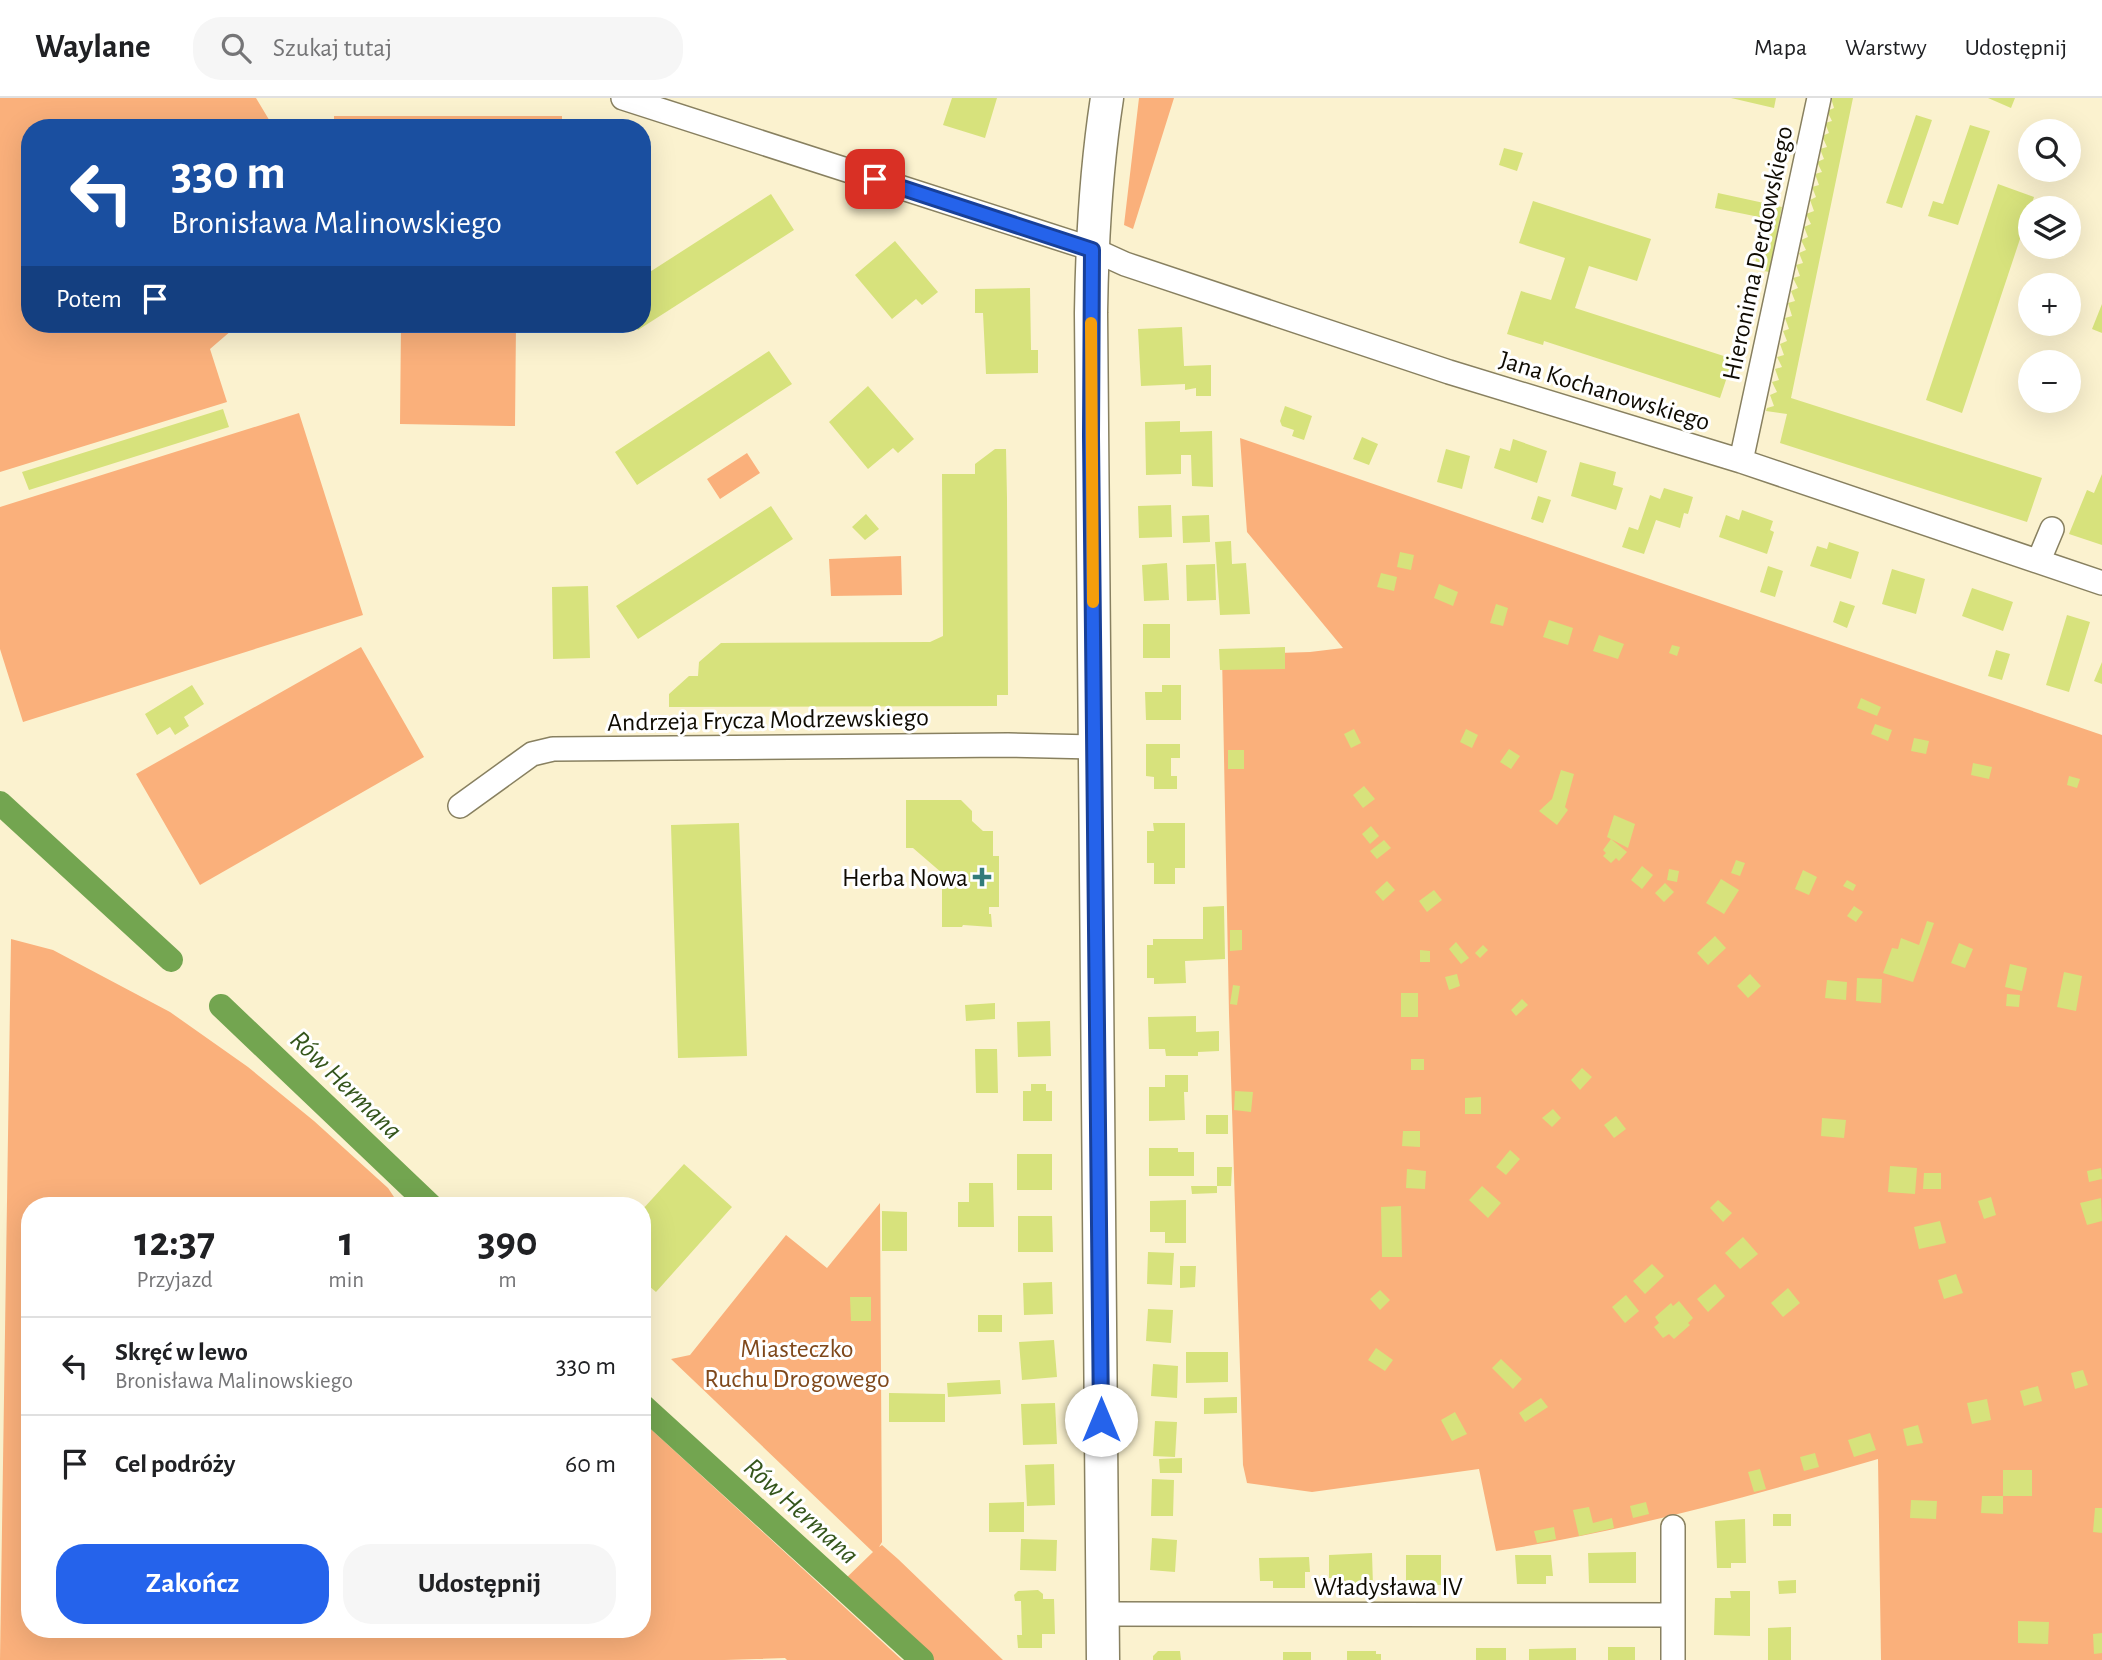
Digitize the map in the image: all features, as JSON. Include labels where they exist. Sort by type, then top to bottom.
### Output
[{"type":"street","name":"Jana Kochanowskiego","points":[[623,98],[1092,250],[1125,264],[1437,368],[1741,461],[2102,583]]},
{"type":"street","points":[[1103,1660],[1091,436],[1092,250],[1107,98]]},
{"type":"street","name":"Hieronima Derdowskiego","points":[[1741,461],[1819,98]]},
{"type":"street","points":[[2039,561],[2052,529]]},
{"type":"street","name":"Andrzeja Frycza Modrzewskiego","points":[[460,806],[532,754],[553,749],[1008,745],[1094,747]]},
{"type":"street","points":[[1673,1527],[1673,1660]]},
{"type":"street","name":"Władysława IV","points":[[1103,1614],[1673,1615]]},
{"type":"green space","points":[[0,98],[256,98],[269,119],[21,119],[21,333],[229,333],[210,349],[227,402],[0,472]]},
{"type":"green space","points":[[1139,98],[1174,98],[1133,229],[1124,225]]},
{"type":"green space","points":[[334,116],[562,116],[562,119],[334,119]]},
{"type":"green space","points":[[401,333],[516,333],[515,426],[400,424]]},
{"type":"green space","points":[[299,413],[363,615],[23,722],[0,649],[0,507]]},
{"type":"green space","points":[[1240,438],[2102,735],[2102,1660],[1881,1660],[1878,1459],[1641,1523],[1496,1551],[1479,1469],[1312,1492],[1247,1483],[1243,1465],[1229,1013],[1222,655],[1343,648],[1247,532]]},
{"type":"green space","points":[[747,453],[760,473],[720,499],[707,479]]},
{"type":"green space","points":[[901,556],[902,595],[831,596],[829,559]]},
{"type":"green space","points":[[361,647],[424,757],[200,885],[136,774]]},
{"type":"green space","points":[[11,939],[53,950],[170,1012],[248,1067],[314,1121],[388,1188],[394,1197],[21,1197],[21,1638],[651,1638],[651,1429],[902,1660],[785,1658],[0,1660]]},
{"type":"green space","name":"Miasteczko Ruchu Drogowego","points":[[880,1203],[882,1542],[879,1547],[882,1545],[898,1559],[1003,1660],[917,1660],[841,1583],[873,1552],[671,1359],[690,1355],[786,1235],[827,1268]]},
{"type":"building","points":[[952,98],[997,98],[985,138],[943,125]]},
{"type":"building","points":[[1731,98],[1776,98],[1774,108]]},
{"type":"building","points":[[1831,98],[1853,98],[1791,398],[2042,478],[2027,522],[1780,443],[1787,414],[1766,411],[1774,406],[1770,395],[1777,392],[1772,382],[1779,380],[1775,369],[1782,367],[1777,357],[1784,355],[1780,344],[1787,341],[1783,331],[1789,329],[1785,318],[1792,316],[1788,303],[1795,301],[1791,291],[1798,288],[1793,278],[1800,276],[1796,265],[1803,263],[1799,253],[1806,250],[1801,240],[1808,237],[1804,227],[1811,224],[1806,214],[1814,211],[1810,200],[1816,197],[1812,187],[1819,185],[1815,174],[1822,172],[1817,162],[1824,159],[1820,149],[1827,147],[1822,136],[1829,133],[1825,123],[1832,121],[1827,111],[1834,108]]},
{"type":"building","points":[[1988,98],[2015,98],[2011,108]]},
{"type":"building","points":[[1916,115],[1932,120],[1902,208],[1886,203]]},
{"type":"building","points":[[1970,125],[1990,131],[1958,225],[1928,216],[1933,201],[1943,204]]},
{"type":"building","points":[[1504,148],[1523,153],[1517,171],[1499,165]]},
{"type":"building","points":[[1998,184],[2031,196],[2018,196],[2018,245],[1962,413],[1926,400]]},
{"type":"building","points":[[1718,193],[1782,207],[1769,272],[1754,269],[1764,218],[1715,208]]},
{"type":"building","points":[[771,194],[794,230],[651,322],[651,271]]},
{"type":"building","points":[[1533,201],[1651,239],[1637,281],[1589,266],[1575,308],[1733,359],[1720,398],[1544,341],[1543,345],[1507,334],[1521,291],[1551,300],[1565,258],[1519,243]]},
{"type":"building","points":[[895,241],[938,292],[922,305],[916,299],[892,319],[855,275]]},
{"type":"building","points":[[1030,288],[1031,350],[1038,350],[1038,373],[986,374],[983,313],[975,313],[975,289]]},
{"type":"building","points":[[2102,304],[2102,333],[2092,329]]},
{"type":"building","points":[[1182,327],[1184,366],[1211,365],[1211,396],[1196,396],[1196,388],[1185,390],[1185,384],[1141,386],[1138,329]]},
{"type":"building","points":[[769,351],[792,384],[637,485],[615,452]]},
{"type":"building","points":[[868,386],[914,439],[898,453],[893,448],[868,469],[829,422]]},
{"type":"building","points":[[1285,406],[1312,416],[1304,440],[1292,436],[1294,430],[1282,426],[1280,421]]},
{"type":"building","points":[[223,409],[229,427],[29,490],[22,472]]},
{"type":"building","points":[[1180,421],[1180,432],[1212,431],[1213,487],[1192,486],[1191,455],[1181,455],[1181,474],[1146,475],[1145,422]]},
{"type":"building","points":[[1362,437],[1378,444],[1369,465],[1353,459]]},
{"type":"building","points":[[1513,439],[1547,451],[1537,483],[1494,468],[1500,448],[1510,451]]},
{"type":"building","points":[[995,449],[1006,449],[1007,498],[1008,695],[997,695],[997,706],[669,707],[669,694],[689,676],[698,676],[699,662],[721,643],[930,642],[943,636],[942,474],[975,474],[975,464]]},
{"type":"building","points":[[1446,449],[1470,456],[1462,489],[1437,482]]},
{"type":"building","points":[[1580,462],[1616,472],[1613,485],[1623,488],[1616,510],[1571,496]]},
{"type":"building","points":[[2102,474],[2102,545],[2069,534],[2087,490],[2094,493]]},
{"type":"building","points":[[1664,488],[1693,497],[1688,514],[1684,513],[1680,528],[1656,520],[1644,554],[1622,547],[1629,527],[1638,530],[1650,495],[1660,499]]},
{"type":"building","points":[[1538,496],[1551,500],[1543,523],[1531,519]]},
{"type":"building","points":[[1171,505],[1172,537],[1139,538],[1138,506]]},
{"type":"building","points":[[771,506],[793,539],[638,639],[616,606]]},
{"type":"building","points":[[1742,510],[1773,521],[1770,530],[1774,532],[1767,554],[1719,537],[1726,515],[1739,520]]},
{"type":"building","points":[[866,514],[879,529],[865,540],[852,527]]},
{"type":"building","points":[[1209,515],[1210,542],[1183,543],[1182,516]]},
{"type":"building","points":[[1231,541],[1232,564],[1246,563],[1250,614],[1220,615],[1215,542]]},
{"type":"building","points":[[1829,542],[1859,552],[1851,579],[1810,566],[1817,546],[1827,549]]},
{"type":"building","points":[[1400,552],[1414,555],[1411,570],[1397,567]]},
{"type":"building","points":[[1167,563],[1169,600],[1144,601],[1142,565]]},
{"type":"building","points":[[1215,564],[1216,600],[1187,601],[1186,565]]},
{"type":"building","points":[[1768,566],[1783,571],[1775,597],[1760,592]]},
{"type":"building","points":[[1892,569],[1925,579],[1916,614],[1882,604]]},
{"type":"building","points":[[1381,573],[1397,577],[1394,591],[1377,587]]},
{"type":"building","points":[[1439,584],[1458,592],[1453,606],[1434,598]]},
{"type":"building","points":[[588,586],[590,658],[553,659],[552,587]]},
{"type":"building","points":[[1972,588],[2013,602],[2003,631],[1962,616]]},
{"type":"building","points":[[1840,601],[1855,606],[1847,628],[1833,622]]},
{"type":"building","points":[[1496,604],[1508,608],[1503,626],[1490,623]]},
{"type":"building","points":[[2067,615],[2090,622],[2069,692],[2046,685]]},
{"type":"building","points":[[1549,620],[1573,628],[1568,645],[1543,637]]},
{"type":"building","points":[[1143,624],[1170,624],[1170,658],[1143,658]]},
{"type":"building","points":[[1599,635],[1624,644],[1618,659],[1593,651]]},
{"type":"building","points":[[1672,645],[1680,647],[1677,656],[1669,653]]},
{"type":"building","points":[[1285,647],[1285,669],[1220,670],[1219,649]]},
{"type":"building","points":[[1996,650],[2010,654],[2002,680],[1988,676]]},
{"type":"building","points":[[2102,662],[2102,684],[2094,681]]},
{"type":"building","points":[[192,685],[204,704],[184,717],[189,726],[175,735],[170,727],[157,735],[145,714]]},
{"type":"building","points":[[1162,685],[1181,685],[1181,720],[1146,720],[1145,692],[1162,692]]},
{"type":"building","points":[[1861,698],[1881,707],[1877,716],[1857,708]]},
{"type":"building","points":[[1875,724],[1892,730],[1888,741],[1871,734]]},
{"type":"building","points":[[1354,729],[1361,743],[1351,748],[1344,734]]},
{"type":"building","points":[[1466,729],[1478,735],[1472,748],[1460,742]]},
{"type":"building","points":[[1914,738],[1929,741],[1926,754],[1911,751]]},
{"type":"building","points":[[1146,744],[1180,744],[1180,758],[1171,758],[1171,776],[1177,776],[1177,789],[1154,789],[1154,777],[1146,776]]},
{"type":"building","points":[[1509,749],[1520,756],[1511,769],[1500,762]]},
{"type":"building","points":[[1228,750],[1244,750],[1244,769],[1228,769]]},
{"type":"building","points":[[1973,763],[1992,767],[1989,779],[1971,775]]},
{"type":"building","points":[[1561,770],[1574,774],[1565,807],[1568,810],[1557,825],[1539,811],[1552,799]]},
{"type":"building","points":[[2069,776],[2080,779],[2077,788],[2067,785]]},
{"type":"building","points":[[1364,786],[1375,799],[1363,808],[1353,795]]},
{"type":"building","points":[[906,800],[961,800],[972,811],[972,821],[983,831],[993,831],[993,856],[999,856],[999,907],[989,907],[992,927],[942,927],[942,873],[913,848],[906,848]]},
{"type":"building","points":[[1614,815],[1635,824],[1628,848],[1607,837]]},
{"type":"building","points":[[739,823],[747,1056],[678,1058],[671,825]]},
{"type":"building","points":[[1153,823],[1185,823],[1185,868],[1175,868],[1175,884],[1154,884],[1154,863],[1147,863],[1147,831],[1154,831]]},
{"type":"building","points":[[1371,826],[1379,836],[1370,844],[1362,834]]},
{"type":"building","points":[[1611,839],[1627,852],[1619,861],[1616,858],[1611,863],[1603,856],[1606,853],[1603,850]]},
{"type":"building","points":[[1384,840],[1391,848],[1377,859],[1370,851]]},
{"type":"building","points":[[1736,860],[1745,863],[1740,876],[1731,873]]},
{"type":"building","points":[[1642,866],[1653,875],[1642,889],[1631,880]]},
{"type":"building","points":[[1669,869],[1679,871],[1677,882],[1667,880]]},
{"type":"building","points":[[1803,870],[1817,877],[1809,895],[1795,889]]},
{"type":"building","points":[[1721,879],[1739,890],[1724,914],[1706,903]]},
{"type":"building","points":[[1847,880],[1856,885],[1853,891],[1843,886]]},
{"type":"building","points":[[1387,881],[1395,890],[1383,901],[1375,892]]},
{"type":"building","points":[[1665,883],[1674,892],[1664,902],[1655,893]]},
{"type":"building","points":[[1434,890],[1442,900],[1427,912],[1419,901]]},
{"type":"building","points":[[1224,906],[1225,959],[1185,961],[1186,983],[1154,984],[1154,978],[1147,978],[1147,945],[1153,945],[1153,939],[1203,939],[1203,907]]},
{"type":"building","points":[[1854,906],[1863,912],[1856,922],[1847,916]]},
{"type":"building","points":[[1927,921],[1934,923],[1913,982],[1883,973],[1892,948],[1898,949],[1901,938],[1919,945]]},
{"type":"building","points":[[1230,930],[1242,930],[1242,950],[1230,951]]},
{"type":"building","points":[[1715,936],[1726,948],[1708,965],[1697,953]]},
{"type":"building","points":[[1456,942],[1469,958],[1461,964],[1449,949]]},
{"type":"building","points":[[1959,943],[1973,949],[1965,968],[1951,963]]},
{"type":"building","points":[[1483,945],[1488,950],[1480,958],[1475,953]]},
{"type":"building","points":[[1420,950],[1430,951],[1430,962],[1420,962]]},
{"type":"building","points":[[2010,964],[2027,968],[2022,991],[2005,987]]},
{"type":"building","points":[[2064,972],[2082,976],[2076,1011],[2057,1007]]},
{"type":"building","points":[[1457,974],[1460,986],[1449,990],[1445,977]]},
{"type":"building","points":[[1750,974],[1761,986],[1748,998],[1737,986]]},
{"type":"building","points":[[1857,978],[1882,979],[1881,1003],[1856,1001]]},
{"type":"building","points":[[1827,980],[1847,982],[1846,1000],[1825,998]]},
{"type":"building","points":[[1233,985],[1240,986],[1237,1005],[1230,1004]]},
{"type":"building","points":[[1401,993],[1418,993],[1418,1017],[1401,1017]]},
{"type":"building","points":[[2007,994],[2020,995],[2019,1007],[2006,1006]]},
{"type":"building","points":[[1522,999],[1528,1005],[1516,1016],[1511,1010]]},
{"type":"building","points":[[995,1003],[995,1019],[966,1021],[965,1005]]},
{"type":"building","points":[[1196,1016],[1196,1032],[1219,1031],[1219,1051],[1198,1052],[1198,1056],[1166,1056],[1165,1049],[1149,1049],[1148,1017]]},
{"type":"building","points":[[1050,1021],[1051,1056],[1018,1057],[1017,1022]]},
{"type":"building","points":[[975,1049],[997,1049],[998,1093],[976,1093]]},
{"type":"building","points":[[1411,1059],[1424,1059],[1424,1070],[1411,1070]]},
{"type":"building","points":[[1582,1068],[1592,1077],[1580,1090],[1571,1080]]},
{"type":"building","points":[[1165,1075],[1188,1075],[1188,1092],[1184,1092],[1185,1120],[1149,1121],[1149,1087],[1165,1087]]},
{"type":"building","points":[[1031,1084],[1046,1084],[1046,1091],[1052,1091],[1052,1121],[1023,1121],[1023,1091],[1031,1091]]},
{"type":"building","points":[[1235,1091],[1253,1092],[1251,1112],[1234,1110]]},
{"type":"building","points":[[1481,1097],[1481,1114],[1465,1114],[1465,1098]]},
{"type":"building","points":[[1553,1109],[1561,1118],[1552,1127],[1542,1118]]},
{"type":"building","points":[[1206,1115],[1228,1115],[1228,1134],[1206,1134]]},
{"type":"building","points":[[1616,1116],[1626,1129],[1614,1138],[1604,1125]]},
{"type":"building","points":[[1822,1118],[1846,1120],[1844,1138],[1821,1136]]},
{"type":"building","points":[[1403,1131],[1420,1131],[1420,1147],[1402,1146]]},
{"type":"building","points":[[1149,1148],[1178,1148],[1178,1152],[1194,1152],[1194,1176],[1149,1176]]},
{"type":"building","points":[[1510,1150],[1520,1159],[1506,1175],[1496,1167]]},
{"type":"building","points":[[1017,1154],[1052,1154],[1052,1190],[1017,1190]]},
{"type":"building","points":[[684,1164],[732,1207],[656,1292],[651,1288],[651,1200]]},
{"type":"building","points":[[1890,1166],[1917,1168],[1915,1194],[1888,1192]]},
{"type":"building","points":[[1217,1167],[1232,1167],[1231,1186],[1217,1186]]},
{"type":"building","points":[[2101,1168],[2102,1179],[2089,1182],[2087,1171]]},
{"type":"building","points":[[1407,1169],[1426,1171],[1425,1189],[1406,1188]]},
{"type":"building","points":[[1924,1173],[1941,1173],[1941,1189],[1923,1189]]},
{"type":"building","points":[[969,1183],[993,1183],[994,1227],[958,1227],[958,1202],[969,1202]]},
{"type":"building","points":[[1191,1186],[1217,1186],[1217,1193],[1192,1194]]},
{"type":"building","points":[[1482,1186],[1501,1203],[1488,1218],[1469,1200]]},
{"type":"building","points":[[1991,1197],[1996,1215],[1984,1219],[1978,1201]]},
{"type":"building","points":[[2101,1198],[2102,1221],[2087,1225],[2080,1203]]},
{"type":"building","points":[[1186,1200],[1186,1243],[1165,1243],[1165,1232],[1150,1232],[1150,1201]]},
{"type":"building","points":[[1718,1200],[1732,1213],[1723,1222],[1710,1208]]},
{"type":"building","points":[[1401,1206],[1402,1257],[1382,1257],[1381,1207]]},
{"type":"building","points":[[882,1211],[907,1212],[907,1251],[882,1251]]},
{"type":"building","points":[[1018,1216],[1052,1216],[1053,1252],[1018,1252]]},
{"type":"building","points":[[1940,1221],[1946,1243],[1919,1249],[1914,1227]]},
{"type":"building","points":[[1743,1237],[1758,1254],[1740,1269],[1725,1253]]},
{"type":"building","points":[[1148,1252],[1174,1253],[1172,1285],[1147,1284]]},
{"type":"building","points":[[1652,1264],[1664,1276],[1645,1294],[1633,1281]]},
{"type":"building","points":[[1180,1266],[1196,1266],[1195,1287],[1180,1288]]},
{"type":"building","points":[[1956,1274],[1963,1293],[1944,1299],[1938,1280]]},
{"type":"building","points":[[1052,1282],[1053,1314],[1024,1315],[1023,1283]]},
{"type":"building","points":[[1715,1284],[1725,1296],[1708,1312],[1697,1299]]},
{"type":"building","points":[[1788,1288],[1800,1303],[1783,1317],[1771,1303]]},
{"type":"building","points":[[1380,1290],[1390,1300],[1380,1310],[1370,1299]]},
{"type":"building","points":[[1626,1295],[1639,1311],[1625,1323],[1612,1307]]},
{"type":"building","points":[[850,1297],[871,1297],[871,1321],[851,1321]]},
{"type":"building","points":[[1679,1301],[1693,1318],[1688,1323],[1690,1325],[1674,1339],[1669,1334],[1663,1338],[1654,1327],[1659,1323],[1655,1317],[1671,1303],[1673,1306]]},
{"type":"building","points":[[1148,1309],[1173,1310],[1171,1343],[1146,1341]]},
{"type":"building","points":[[978,1315],[1002,1315],[1002,1332],[978,1332]]},
{"type":"building","points":[[1054,1340],[1057,1377],[1022,1380],[1019,1342]]},
{"type":"building","points":[[1376,1348],[1393,1360],[1385,1371],[1368,1360]]},
{"type":"building","points":[[1186,1352],[1228,1352],[1228,1382],[1186,1383]]},
{"type":"building","points":[[1501,1359],[1522,1379],[1513,1389],[1492,1368]]},
{"type":"building","points":[[1153,1364],[1178,1366],[1177,1398],[1151,1396]]},
{"type":"building","points":[[2083,1370],[2088,1385],[2075,1389],[2071,1373]]},
{"type":"building","points":[[1000,1380],[1001,1394],[948,1397],[947,1383]]},
{"type":"building","points":[[2038,1386],[2042,1401],[2024,1406],[2020,1391]]},
{"type":"building","points":[[889,1393],[945,1394],[945,1422],[889,1422]]},
{"type":"building","points":[[1237,1397],[1237,1413],[1204,1414],[1204,1398]]},
{"type":"building","points":[[1541,1398],[1548,1407],[1525,1422],[1519,1413]]},
{"type":"building","points":[[1987,1399],[1991,1420],[1972,1424],[1967,1403]]},
{"type":"building","points":[[1055,1403],[1057,1444],[1023,1445],[1021,1404]]},
{"type":"building","points":[[1455,1412],[1467,1434],[1452,1441],[1441,1420]]},
{"type":"building","points":[[1155,1421],[1177,1422],[1175,1457],[1153,1456]]},
{"type":"building","points":[[1918,1425],[1923,1443],[1907,1446],[1903,1429]]},
{"type":"building","points":[[1870,1433],[1876,1450],[1854,1457],[1848,1440]]},
{"type":"building","points":[[1815,1453],[1819,1467],[1804,1471],[1800,1457]]},
{"type":"building","points":[[1182,1458],[1182,1473],[1160,1473],[1159,1459]]},
{"type":"building","points":[[1054,1464],[1055,1505],[1027,1506],[1025,1465]]},
{"type":"building","points":[[1760,1469],[1766,1489],[1754,1492],[1748,1472]]},
{"type":"building","points":[[2003,1470],[2032,1470],[2032,1496],[2003,1496]]},
{"type":"building","points":[[1152,1479],[1174,1480],[1173,1516],[1151,1516]]},
{"type":"building","points":[[1982,1496],[2003,1496],[2003,1514],[1981,1513]]},
{"type":"building","points":[[1911,1500],[1937,1501],[1936,1519],[1910,1518]]},
{"type":"building","points":[[1024,1502],[1024,1532],[989,1532],[989,1503]]},
{"type":"building","points":[[1646,1502],[1649,1514],[1633,1518],[1630,1506]]},
{"type":"building","points":[[1589,1507],[1593,1523],[1612,1518],[1614,1528],[1579,1536],[1573,1510]]},
{"type":"building","points":[[2095,1508],[2102,1508],[2102,1533],[2093,1532]]},
{"type":"building","points":[[1773,1514],[1791,1514],[1791,1526],[1773,1526]]},
{"type":"building","points":[[1745,1519],[1746,1563],[1731,1563],[1731,1568],[1717,1568],[1715,1521]]},
{"type":"building","points":[[1554,1527],[1556,1539],[1537,1543],[1534,1531]]},
{"type":"building","points":[[1152,1538],[1177,1540],[1175,1572],[1150,1570]]},
{"type":"building","points":[[1021,1539],[1057,1540],[1056,1571],[1020,1570]]},
{"type":"building","points":[[1636,1552],[1636,1583],[1589,1583],[1588,1553]]},
{"type":"building","points":[[1372,1553],[1373,1586],[1342,1587],[1342,1578],[1329,1578],[1329,1555]]},
{"type":"building","points":[[1406,1555],[1441,1555],[1441,1585],[1406,1585]]},
{"type":"building","points":[[1515,1555],[1551,1555],[1553,1576],[1546,1576],[1546,1584],[1517,1584]]},
{"type":"building","points":[[1309,1557],[1310,1572],[1305,1572],[1305,1588],[1273,1588],[1273,1581],[1260,1581],[1259,1558]]},
{"type":"building","points":[[1796,1580],[1796,1593],[1779,1594],[1778,1581]]},
{"type":"building","points":[[1038,1590],[1043,1594],[1043,1599],[1054,1599],[1055,1634],[1042,1634],[1042,1648],[1018,1648],[1017,1635],[1022,1635],[1021,1601],[1015,1601],[1014,1595],[1018,1591]]},
{"type":"building","points":[[1730,1591],[1750,1591],[1750,1636],[1714,1635],[1715,1598],[1731,1598]]},
{"type":"building","points":[[2018,1621],[2049,1622],[2048,1644],[2018,1643]]},
{"type":"building","points":[[1791,1627],[1791,1660],[1768,1660],[1768,1628]]},
{"type":"building","points":[[2102,1633],[2102,1653],[2094,1654],[2093,1634]]},
{"type":"building","points":[[1608,1647],[1635,1647],[1635,1660],[1608,1660]]},
{"type":"building","points":[[1476,1648],[1506,1648],[1506,1660],[1476,1660]]},
{"type":"building","points":[[1576,1648],[1576,1660],[1529,1660],[1529,1649]]},
{"type":"building","points":[[1158,1651],[1180,1651],[1181,1660],[1153,1660]]},
{"type":"building","points":[[1347,1651],[1376,1651],[1376,1654],[1381,1654],[1381,1660],[1347,1660]]},
{"type":"building","points":[[1283,1652],[1311,1652],[1311,1660],[1283,1660]]},
{"type":"waterway","name":"Rów Hermana","points":[[0,803],[171,960]]},
{"type":"waterway","name":"Rów Hermana","points":[[221,1006],[422,1197]]},
{"type":"waterway","name":"Rów Hermana","points":[[651,1413],[922,1660]]},
{"type":"slow traffic","points":[[1091,323],[1093,602]]},
{"type":"place","name":"Herba Nowa","points":[[982,877]]},
{"type":"route","points":[[875,179],[1092,250],[1091,436],[1101,1420]]}]
